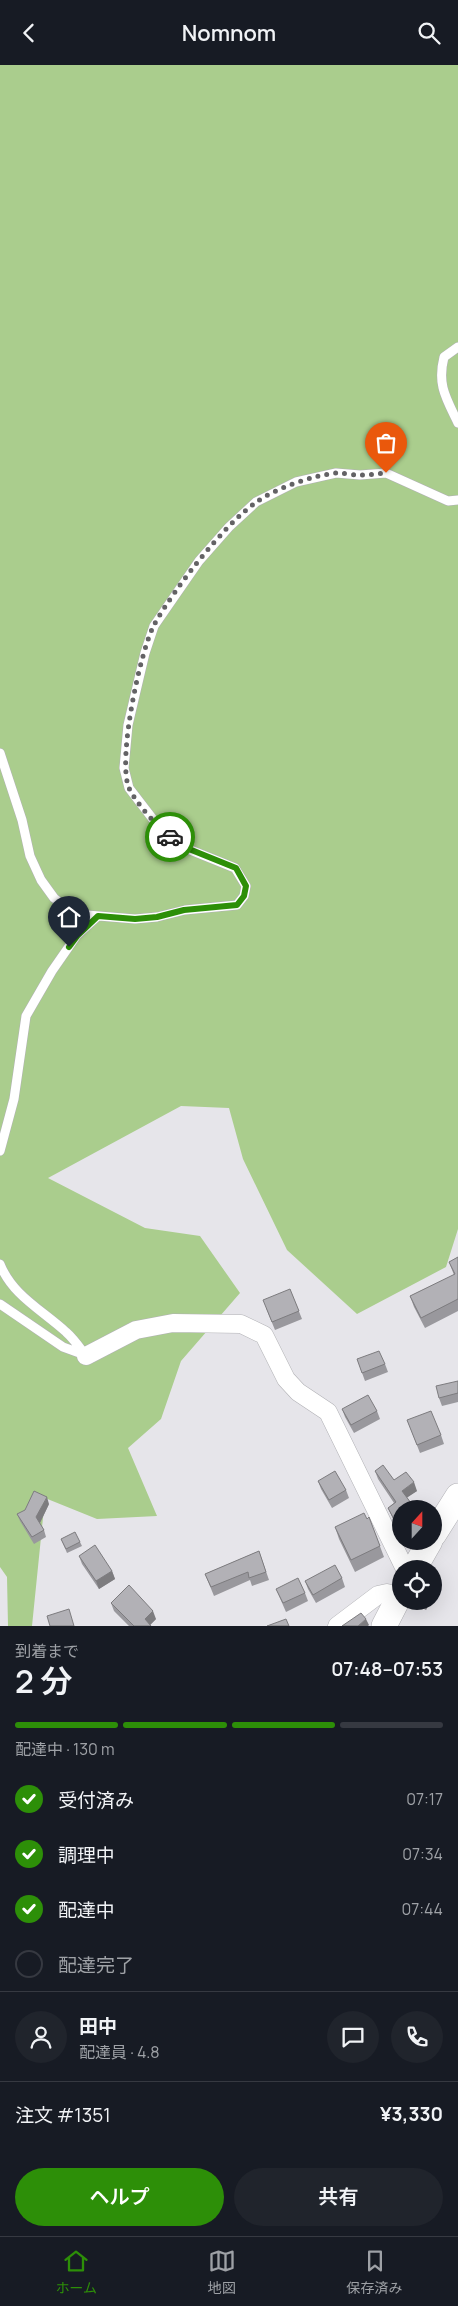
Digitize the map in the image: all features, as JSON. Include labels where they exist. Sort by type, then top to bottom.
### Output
[{"type":"main road","points":[[442,1521],[458,1496]]},
{"type":"main road","points":[[384,1626],[392,1610]]},
{"type":"street","points":[[86,1356],[136,1330],[173,1323],[241,1324],[264,1335],[286,1379],[298,1392],[328,1412],[401,1560]]},
{"type":"street","points":[[337,1626],[378,1595],[392,1594]]},
{"type":"lane","points":[[458,347],[444,357],[440,373],[440,385],[458,423]]},
{"type":"lane","points":[[0,753],[22,820],[30,856],[41,880],[54,898],[75,913],[135,919],[157,917],[184,910],[237,905],[244,896],[246,886],[236,868],[184,847],[158,827],[129,788],[124,769],[128,725],[145,653],[154,626],[200,561],[223,534],[256,502],[296,482],[336,473],[360,475],[386,473],[448,501],[458,500]]},
{"type":"lane","points":[[0,1151],[14,1099],[26,1016],[52,971],[72,942],[98,916]]},
{"type":"lane","points":[[0,1264],[6,1279],[25,1299],[68,1333],[86,1356]]},
{"type":"lane","points":[[0,1304],[63,1347],[86,1356]]},
{"type":"green space","points":[[0,65],[458,65],[458,1229],[446,1267],[357,1314],[287,1250],[243,1159],[229,1108],[181,1106],[48,1178],[145,1228],[200,1236],[240,1293],[181,1361],[161,1419],[128,1448],[157,1516],[97,1519],[45,1498],[32,1626],[8,1626],[7,1577],[0,1567]]},
{"type":"building","points":[[458,1257],[458,1299],[421,1318],[410,1296],[455,1274],[449,1262]]},
{"type":"building","points":[[290,1289],[299,1311],[272,1322],[263,1300]]},
{"type":"building","points":[[379,1351],[385,1364],[362,1373],[357,1359]]},
{"type":"building","points":[[458,1381],[458,1393],[439,1398],[436,1386]]},
{"type":"building","points":[[368,1395],[377,1411],[351,1425],[342,1409]]},
{"type":"building","points":[[431,1411],[441,1435],[417,1445],[407,1420]]},
{"type":"building","points":[[383,1465],[394,1480],[406,1472],[414,1482],[402,1491],[409,1500],[395,1500],[375,1471]]},
{"type":"building","points":[[335,1471],[346,1490],[329,1500],[318,1481]]},
{"type":"building","points":[[34,1491],[47,1497],[36,1517],[44,1530],[32,1537],[17,1514],[25,1510]]},
{"type":"building","points":[[392,1505],[392,1515],[388,1508]]},
{"type":"building","points":[[364,1513],[367,1519],[369,1517],[380,1546],[351,1560],[335,1527]]},
{"type":"building","points":[[75,1532],[80,1542],[66,1549],[61,1539]]},
{"type":"building","points":[[95,1545],[112,1571],[96,1581],[79,1556]]},
{"type":"building","points":[[259,1551],[266,1572],[249,1578],[248,1572],[211,1587],[205,1574]]},
{"type":"building","points":[[335,1565],[342,1578],[313,1595],[305,1581]]},
{"type":"building","points":[[298,1578],[305,1593],[283,1603],[276,1589]]},
{"type":"building","points":[[129,1585],[153,1611],[145,1619],[151,1626],[134,1626],[111,1603]]},
{"type":"building","points":[[69,1609],[74,1626],[50,1626],[47,1616]]},
{"type":"building","points":[[361,1613],[366,1619],[358,1626],[342,1626]]},
{"type":"building","points":[[286,1619],[289,1626],[267,1626]]},
{"type":"way so far","points":[[170,837],[158,827],[129,788],[124,769],[128,725],[145,653],[154,626],[174,595],[200,561],[229,527],[256,502],[296,482],[336,473],[360,475],[386,473]]},
{"type":"route","points":[[69,947],[78,935],[98,916],[135,919],[157,917],[184,910],[237,905],[244,896],[246,886],[236,868],[184,847],[170,837]]}]
